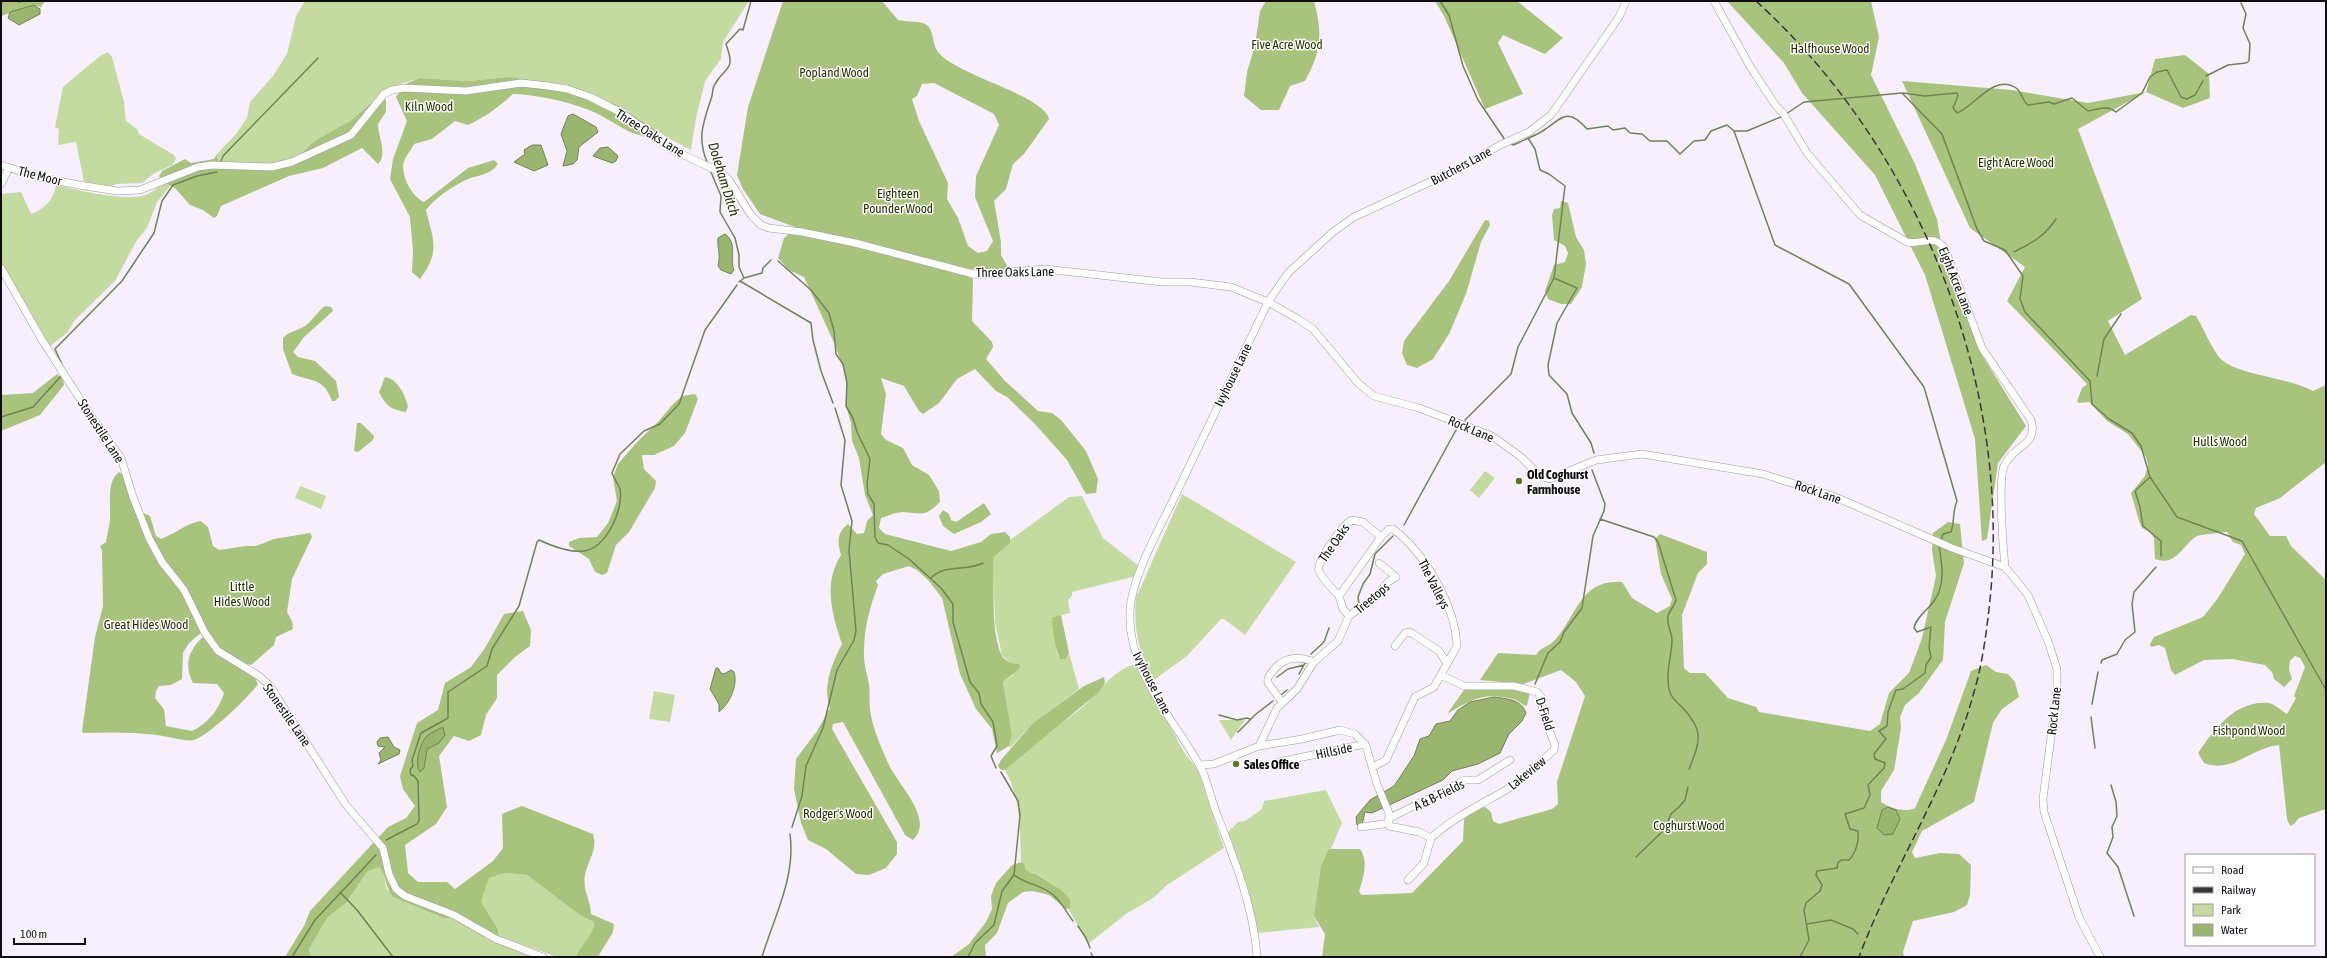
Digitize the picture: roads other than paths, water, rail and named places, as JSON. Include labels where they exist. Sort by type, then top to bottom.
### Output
[{"type":"street","name":"Butchers Lane","points":[[1268,302],[1288,273],[1333,232],[1354,217],[1432,182],[1508,141],[1529,132],[1551,115],[1619,17],[1626,1]]},
{"type":"street","name":"Eight Acre Lane","points":[[1714,1],[1751,68],[1776,106],[1785,116],[1807,152],[1860,215],[1907,242],[1915,244],[1935,240],[1942,244],[1982,348],[2031,420],[2033,433],[2030,440],[2010,456],[2002,473],[2005,567]]},
{"type":"street","name":"Three Oaks Lane","points":[[79,185],[128,191],[150,187],[181,172],[198,167],[212,165],[279,166],[333,145],[351,135],[382,96],[392,90],[405,88],[466,91],[521,83],[567,89],[590,97],[622,113],[672,150],[708,165],[729,180],[751,215],[761,225],[769,228],[856,243],[977,275],[1045,270],[1162,282],[1214,284],[1231,287],[1268,302]]},
{"type":"street","name":"The Moor","points":[[1,165],[79,185]]},
{"type":"street","points":[[1,184],[9,168]]},
{"type":"street","name":"Stonestile Lane","points":[[1,268],[66,378],[121,458],[133,496],[149,538],[162,562],[184,590],[205,633],[218,651],[254,673],[270,686],[346,804],[383,848],[389,874],[396,889],[404,896],[454,915],[496,939],[543,957]]},
{"type":"street","name":"Rock Lane","points":[[1268,302],[1313,329],[1358,384],[1374,396],[1419,408],[1492,436],[1521,457],[1540,476],[1550,479],[1596,460],[1642,454],[1763,474],[1834,496],[1940,541],[1952,548],[2005,567],[2028,595],[2048,640],[2057,669],[2057,690],[2042,799],[2079,916],[2100,957]]},
{"type":"street","name":"Ivyhouse Lane","points":[[1257,957],[1254,930],[1247,905],[1204,774],[1200,765],[1179,735],[1137,660],[1131,638],[1130,604],[1134,586],[1161,526],[1268,302]]},
{"type":"street","name":"The Oaks","points":[[1339,596],[1319,571],[1318,565],[1332,542],[1345,524],[1352,520],[1363,522],[1381,537]]},
{"type":"street","name":"The Valleys","points":[[1373,767],[1386,760],[1415,697],[1434,687],[1446,662],[1456,646],[1447,603],[1422,558],[1399,534],[1389,529],[1381,537]]},
{"type":"street","points":[[1260,746],[1282,702],[1297,689],[1314,662],[1338,641],[1348,616],[1342,609],[1339,596],[1381,537]]},
{"type":"street","name":"Treetops","points":[[1348,616],[1376,597],[1388,582],[1396,577],[1380,563]]},
{"type":"street","points":[[1395,646],[1405,633],[1410,632],[1439,651],[1446,662]]},
{"type":"street","points":[[1282,702],[1268,683],[1268,676],[1279,663],[1291,658],[1305,658],[1314,662]]},
{"type":"street","name":"D-Field","points":[[1441,675],[1464,686],[1514,686],[1538,692],[1541,697],[1543,715],[1552,737]]},
{"type":"street","points":[[1200,765],[1214,764],[1260,746],[1302,739],[1340,730],[1355,734],[1365,744],[1380,792],[1390,816],[1388,824]]},
{"type":"street","name":"Lakeview","points":[[1431,838],[1445,826],[1486,800],[1507,789],[1554,750],[1552,737]]},
{"type":"street","name":"Hillside","points":[[1279,762],[1365,744]]},
{"type":"street","name":"A & B-Fields","points":[[1388,824],[1458,784],[1466,780],[1478,780],[1510,760]]},
{"type":"street","points":[[1204,774],[1214,764]]},
{"type":"street","points":[[1361,827],[1388,824],[1419,832],[1431,838],[1424,863],[1408,880]]},
{"type":"water","points":[[34,5],[40,9],[40,14],[19,25],[8,18],[10,12]]},
{"type":"water","points":[[573,114],[596,127],[598,132],[579,147],[577,160],[573,164],[563,166],[567,151],[561,134],[568,116]]},
{"type":"water","points":[[532,145],[541,145],[548,165],[534,171],[514,162],[525,154],[524,150]]},
{"type":"water","points":[[608,147],[618,156],[616,161],[612,163],[593,156],[600,148]]},
{"type":"water","points":[[725,234],[729,238],[732,246],[732,261],[734,270],[731,274],[721,270],[718,266],[718,238]]},
{"type":"water","points":[[716,668],[724,674],[731,670],[734,672],[735,677],[734,688],[730,699],[719,712],[719,704],[710,689]]},
{"type":"water","points":[[1494,697],[1509,699],[1517,702],[1524,708],[1526,713],[1522,721],[1509,734],[1500,753],[1478,764],[1452,771],[1443,780],[1372,813],[1365,812],[1362,825],[1357,825],[1356,817],[1370,800],[1394,786],[1414,756],[1420,739],[1429,736],[1436,724],[1450,721],[1458,710],[1470,702]]},
{"type":"water","points":[[443,727],[445,735],[439,743],[427,749],[424,768],[420,772],[418,768],[418,759],[424,739]]},
{"type":"water","points":[[388,737],[394,747],[400,750],[399,754],[378,764],[381,760],[379,753],[385,747],[378,746],[377,742],[380,738]]},
{"type":"water","points":[[1888,807],[1896,810],[1900,819],[1893,834],[1884,835],[1877,828],[1882,810]]},
{"type":"waterway","points":[[19,2],[23,1]]},
{"type":"waterway","name":"Doleham Ditch","points":[[707,162],[702,145],[702,130],[713,89],[719,78],[730,64],[726,44],[740,29],[743,30],[751,1]]},
{"type":"waterway","points":[[1440,1],[1449,15],[1463,66],[1478,100],[1505,140]]},
{"type":"waterway","points":[[2206,76],[2228,65],[2246,63],[2249,61],[2250,44],[2243,28],[2246,14],[2241,3]]},
{"type":"waterway","points":[[220,163],[223,156],[318,58]]},
{"type":"waterway","points":[[1903,93],[1925,96],[1957,93],[1958,96],[1953,108],[1957,113],[1964,110],[1992,88],[2000,85],[2008,85],[2016,88],[2028,105],[2049,102],[2054,104],[2072,98],[2088,111],[2109,108],[2116,112],[2142,93],[2150,77],[2157,72],[2167,70],[2181,97],[2187,99],[2195,95],[2203,81]]},
{"type":"waterway","points":[[1786,114],[1804,102],[1902,93],[1942,134],[1977,229],[1984,241],[2005,250],[2023,276],[2020,299],[2025,312],[2090,381],[2092,404],[2109,419],[2132,433],[2141,446],[2150,477],[2177,517],[2242,541],[2326,690]]},
{"type":"waterway","points":[[1510,143],[1513,145],[1531,137],[1541,132],[1559,119],[1568,116],[1580,122],[1587,129],[1608,126],[1613,130],[1625,128],[1630,133],[1642,134],[1650,141],[1667,141],[1680,154],[1694,141],[1705,140],[1711,131],[1727,125],[1734,131],[1775,245],[1849,284],[1924,387],[1957,501],[1951,532],[1943,534],[1941,540]]},
{"type":"waterway","points":[[1734,131],[1747,131],[1783,116]]},
{"type":"waterway","points":[[1465,420],[1511,374],[1518,347],[1554,278],[1565,186],[1549,174],[1540,170],[1535,149],[1528,138]]},
{"type":"waterway","points":[[65,371],[55,349],[122,281],[154,233],[162,201],[173,185],[197,176],[217,172]]},
{"type":"waterway","name":"Doleham Ditch","points":[[711,172],[721,196],[720,212],[735,238],[739,255],[739,267],[744,278],[739,282]]},
{"type":"waterway","points":[[2014,252],[2038,238],[2052,225],[2056,219]]},
{"type":"waterway","points":[[744,278],[762,273],[763,268],[771,260]]},
{"type":"waterway","points":[[778,261],[811,290],[829,313],[834,331],[836,354],[843,364],[847,383],[846,406],[853,418],[857,432],[870,459],[867,484],[868,494],[874,504],[875,537],[878,543],[888,545],[909,559],[941,588],[953,604],[953,622],[970,682],[979,693],[981,704],[993,722],[997,746],[991,756],[996,768]]},
{"type":"waterway","points":[[1554,278],[1577,288],[1557,323],[1548,365],[1549,375],[1567,394],[1572,413],[1591,443],[1594,453]]},
{"type":"waterway","points":[[740,281],[811,323],[813,340],[821,371],[833,403]]},
{"type":"waterway","points":[[386,840],[417,824],[419,820],[418,781],[411,775],[410,770],[413,766],[412,760],[421,733],[448,718],[448,692],[487,666],[492,649],[519,606],[537,542],[539,540],[555,547],[567,550],[584,551],[592,548],[606,536],[616,517],[621,498],[620,489],[612,473],[620,454],[644,431],[660,424],[679,404],[705,330],[737,285]]},
{"type":"waterway","points":[[2097,376],[2104,339],[2121,314]]},
{"type":"waterway","points":[[1,417],[33,407],[62,375]]},
{"type":"waterway","points":[[792,827],[802,796],[806,766],[823,728],[837,670],[854,640],[856,631],[849,550],[852,521],[841,485],[845,440],[835,408]]},
{"type":"waterway","points":[[1404,525],[1456,430]]},
{"type":"waterway","points":[[1535,684],[1548,653],[1560,642],[1564,632],[1582,608],[1593,536],[1604,511],[1605,504],[1592,470]]},
{"type":"waterway","points":[[2150,477],[2135,491],[2140,507],[2143,526],[2161,541],[2161,556]]},
{"type":"waterway","points":[[1600,519],[1654,537],[1658,542],[1676,600],[1668,619],[1672,640],[1668,671],[1669,689],[1674,698],[1694,722],[1698,736],[1698,743],[1689,769]]},
{"type":"waterway","points":[[1359,604],[1358,597],[1363,584],[1370,574],[1375,554],[1393,536]]},
{"type":"waterway","points":[[1800,957],[1809,940],[1804,910],[1806,903],[1820,891],[1822,885],[1816,875],[1817,871],[1837,868],[1838,863],[1841,860],[1849,860],[1855,850],[1858,839],[1858,831],[1850,829],[1845,814],[1864,808],[1870,795],[1868,785],[1884,768],[1885,763],[1875,759],[1874,754],[1886,739],[1879,731],[1887,726],[1888,712],[1896,690],[1903,689],[1925,673],[1926,665],[1931,657],[1929,648],[1931,627],[1917,632],[1914,628],[1917,620],[1938,595],[1942,581],[1939,546]]},
{"type":"waterway","points":[[931,578],[937,573],[943,571],[976,566],[983,563]]},
{"type":"waterway","points":[[2101,663],[2102,660],[2117,654],[2125,640],[2135,632],[2132,604],[2134,592],[2156,567]]},
{"type":"waterway","points":[[1311,654],[1324,642],[1329,628]]},
{"type":"waterway","points":[[1299,674],[1305,663]]},
{"type":"waterway","points":[[1277,677],[1288,669],[1304,665]]},
{"type":"waterway","points":[[2092,704],[2098,672]]},
{"type":"waterway","points":[[1281,695],[1287,690]]},
{"type":"waterway","points":[[1238,732],[1256,714],[1273,701]]},
{"type":"waterway","points":[[1219,715],[1237,720],[1247,718],[1250,719]]},
{"type":"waterway","points":[[2091,717],[2095,748]]},
{"type":"waterway","points":[[968,957],[975,943],[994,925],[1002,891],[1014,875],[1020,815],[1018,801],[1001,772]]},
{"type":"waterway","points":[[2111,785],[2116,802],[2117,816],[2112,827],[2113,837],[2107,853],[2118,867],[2134,916]]},
{"type":"waterway","points":[[1636,857],[1665,829],[1671,814],[1685,800],[1688,787]]},
{"type":"waterway","points":[[762,957],[787,881],[790,866],[790,834]]},
{"type":"waterway","points":[[292,957],[315,920],[376,855]]},
{"type":"waterway","points":[[1014,875],[1055,896],[1073,921]]},
{"type":"waterway","points":[[340,892],[357,910],[393,957]]},
{"type":"waterway","points":[[1807,924],[1831,920],[1853,929],[1858,934]]},
{"type":"waterway","points":[[1078,926],[1086,938],[1090,948]]},
{"type":"waterway","points":[[1091,953],[1093,957]]},
{"type":"railway","points":[[1756,1],[1814,61],[1865,128],[1909,201],[1944,278],[1970,359],[1987,442],[1993,526],[1989,609],[1977,682],[1963,726],[1936,793],[1888,890],[1859,957]]},
{"type":"place","name":"Old Coghurst Farmhouse","points":[[1519,481]]},
{"type":"place","name":"Sales Office","points":[[1236,764]]},
{"type":"park label","name":"Five Acre Wood","points":[[1287,44]]},
{"type":"park label","name":"Halfhouse Wood","points":[[1830,48]]},
{"type":"park label","name":"Popland Wood","points":[[834,72]]},
{"type":"park label","name":"Kiln Wood","points":[[429,106]]},
{"type":"park label","name":"Eight Acre Wood","points":[[2016,162]]},
{"type":"park label","name":"Eighteen Pounder Wood","points":[[898,200]]},
{"type":"park label","name":"Hulls Wood","points":[[2220,441]]},
{"type":"park label","name":"Little Hides Wood","points":[[242,594]]},
{"type":"park label","name":"Great Hides Wood","points":[[146,624]]},
{"type":"park label","name":"Fishpond Wood","points":[[2249,730]]},
{"type":"park label","name":"Rodger's Wood","points":[[838,813]]},
{"type":"park label","name":"Coghurst Wood","points":[[1689,825]]}]
